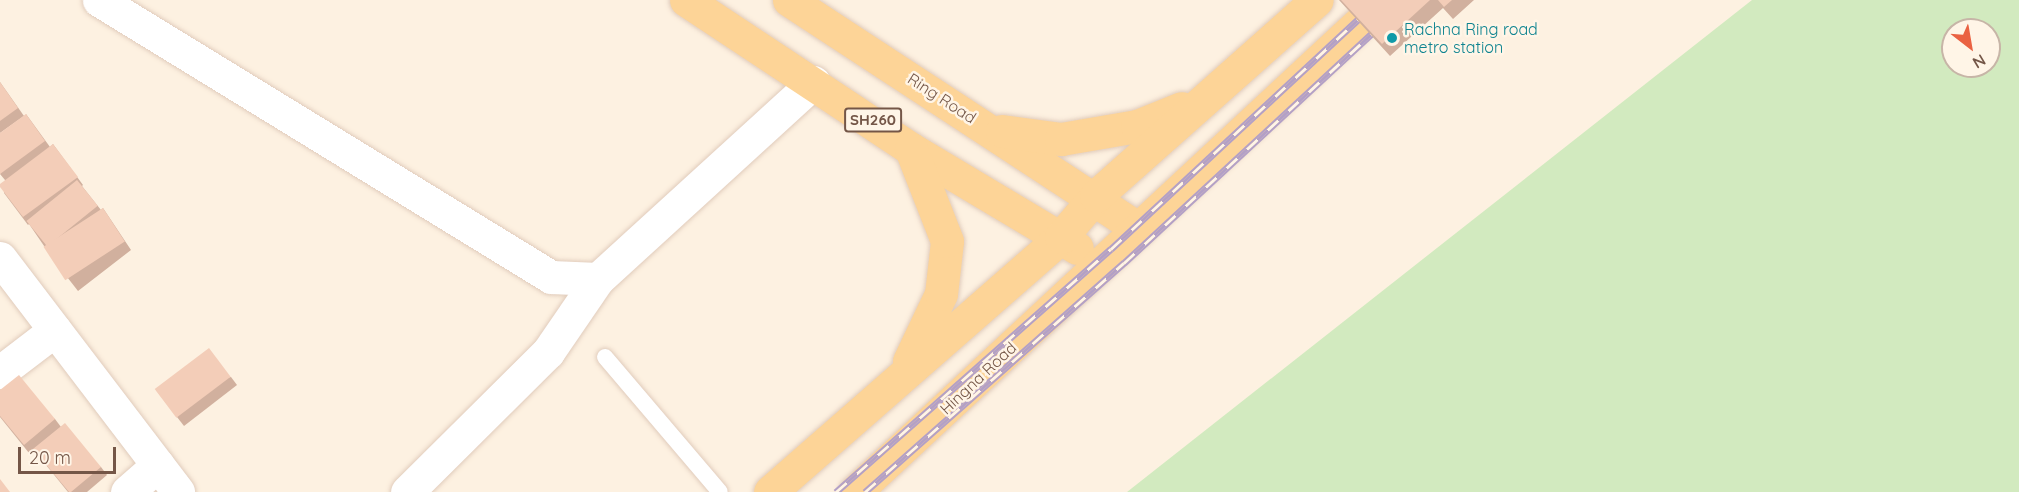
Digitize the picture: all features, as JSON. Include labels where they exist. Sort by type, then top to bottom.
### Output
[{"type":"main road","name":"SH260","points":[[687,0],[814,82],[911,149],[1101,263]]},
{"type":"main road","name":"Ring Road","points":[[789,0],[1096,196],[1139,229]]},
{"type":"main road","points":[[770,492],[904,371],[1061,237],[1096,196],[1317,0]]},
{"type":"main road","name":"Hingna Road","points":[[855,492],[1384,0]]},
{"type":"main road","points":[[991,129],[1061,139],[1137,126],[1207,98]]},
{"type":"main road","name":"SH260","points":[[904,371],[941,294],[947,241],[935,199],[911,149]]},
{"type":"street","points":[[99,0],[334,139],[497,246],[551,277],[598,279]]},
{"type":"street","points":[[407,492],[548,352],[598,279],[814,82]]},
{"type":"street","points":[[0,258],[178,492]]},
{"type":"street","points":[[0,372],[55,330]]},
{"type":"street","points":[[127,492],[158,465]]},
{"type":"lane","points":[[605,357],[720,492]]},
{"type":"green space","points":[[1752,0],[2019,0],[2019,492],[1127,492]]},
{"type":"building","points":[[1341,0],[1430,0],[1382,44]]},
{"type":"building","points":[[1438,0],[1452,0],[1444,7]]},
{"type":"building","points":[[0,82],[18,108],[0,121]]},
{"type":"building","points":[[26,114],[45,141],[0,174],[0,133]]},
{"type":"building","points":[[53,144],[78,177],[23,217],[0,184]]},
{"type":"building","points":[[77,180],[98,206],[47,247],[26,221]]},
{"type":"building","points":[[103,208],[125,242],[65,280],[43,247]]},
{"type":"building","points":[[209,348],[231,377],[176,418],[155,389]]},
{"type":"building","points":[[19,375],[55,419],[24,445],[0,416],[0,390]]},
{"type":"building","points":[[65,423],[101,467],[71,492],[33,449]]},
{"type":"building","points":[[0,479],[10,492],[0,492]]},
{"type":"railway","points":[[836,492],[1111,249],[1379,0]]},
{"type":"railway","points":[[865,492],[1124,263],[1408,0]]},
{"type":"place","name":"Rachna Ring road metro station","points":[[1392,38]]}]
